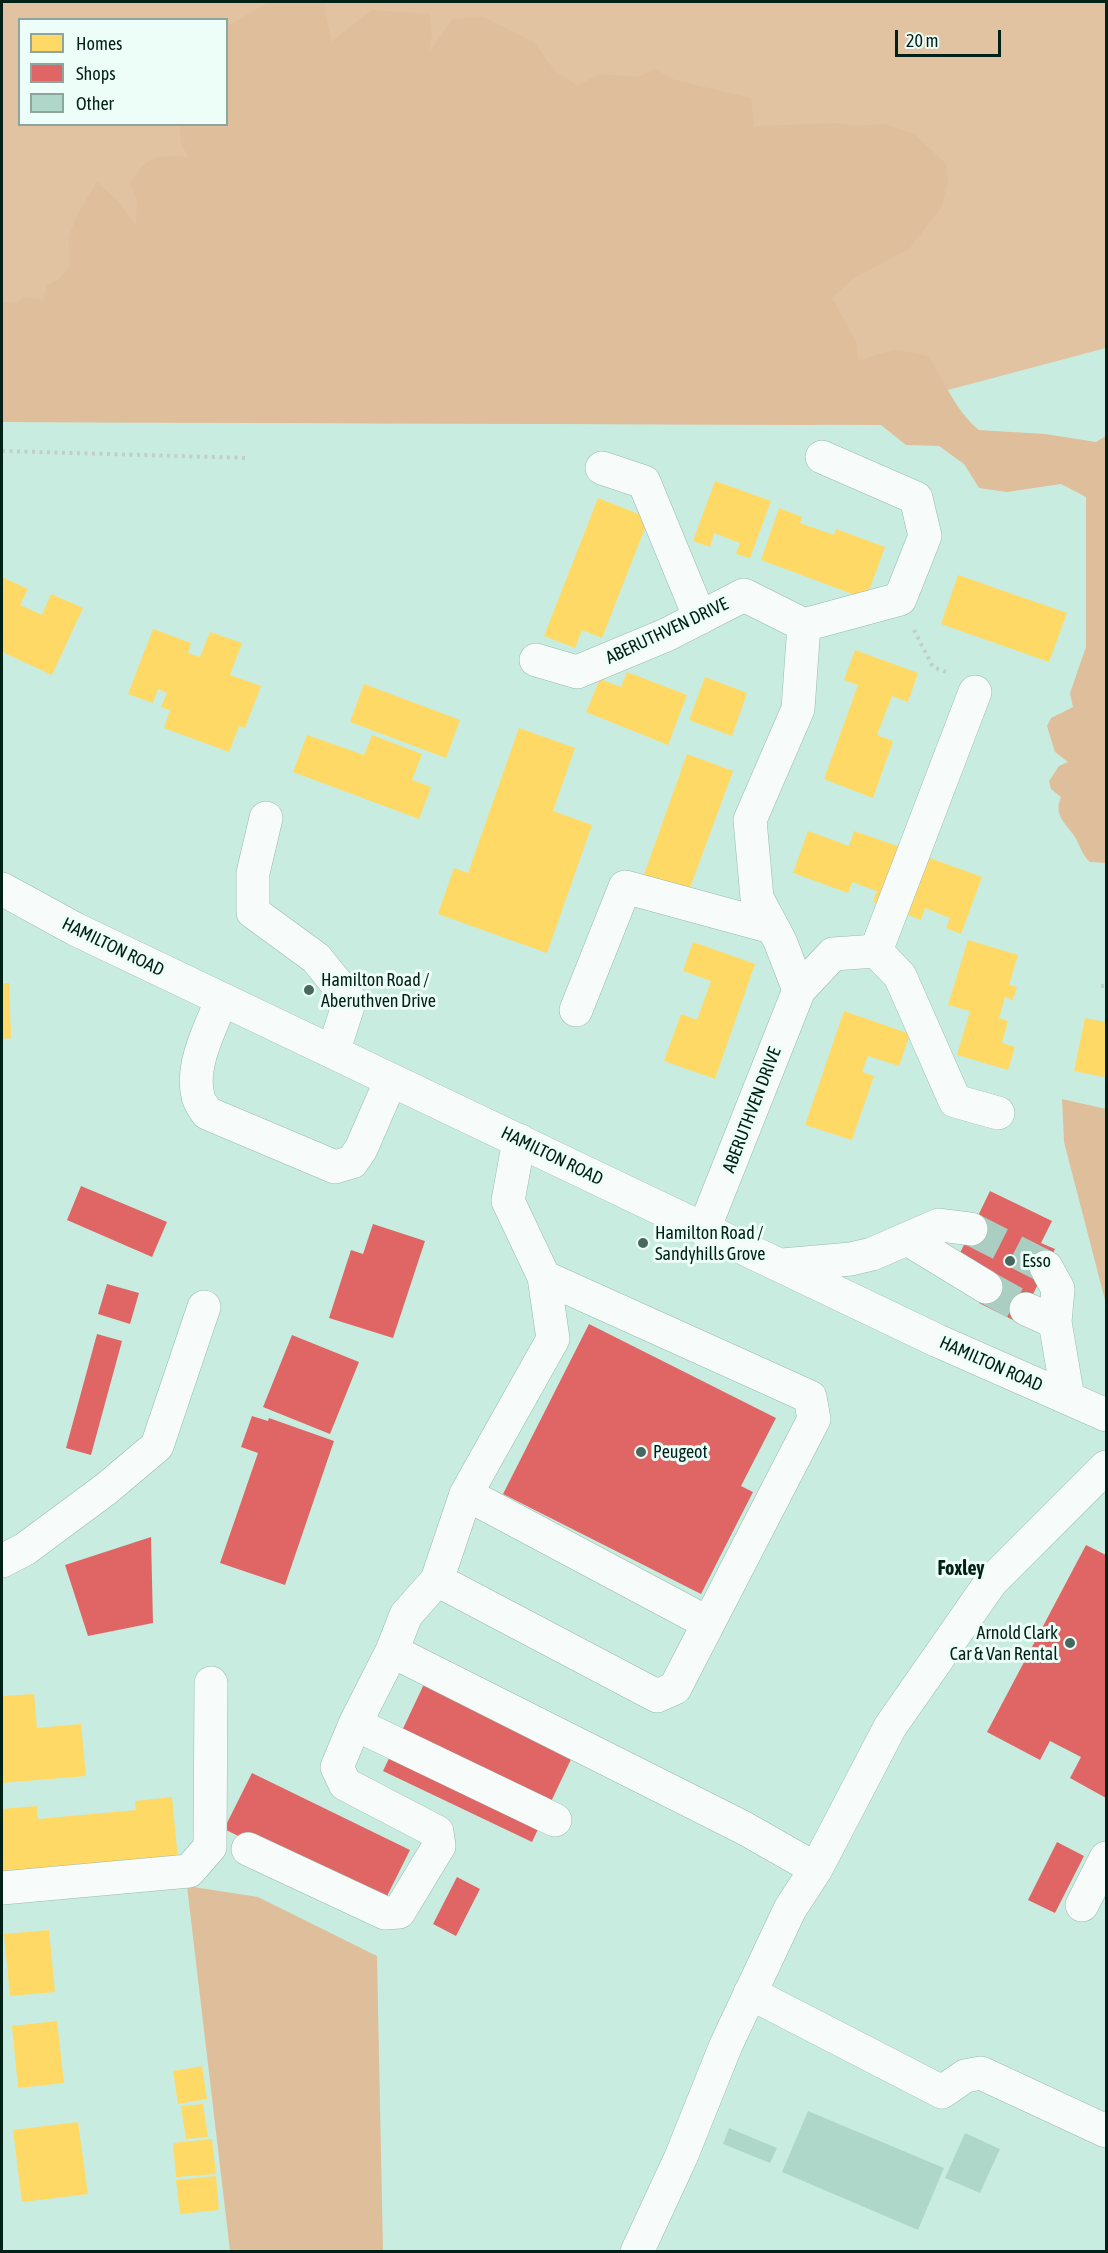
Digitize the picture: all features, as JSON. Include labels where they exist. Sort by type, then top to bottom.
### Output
[{"type":"street","points":[[799,990],[757,898],[750,820],[798,709],[804,625],[900,599],[925,536],[916,498],[822,457]]},
{"type":"street","points":[[602,468],[644,482],[700,618]]},
{"type":"street","name":"ABERUTHVEN DRIVE","points":[[536,660],[577,672],[666,635],[744,595],[804,625]]},
{"type":"street","points":[[975,692],[876,951],[900,976],[955,1101],[998,1113]]},
{"type":"street","points":[[266,818],[253,873],[253,912],[316,958],[350,1000],[333,1052]]},
{"type":"street","points":[[576,1010],[625,887],[772,927]]},
{"type":"street","name":"HAMILTON ROAD","points":[[2,889],[75,929],[938,1341],[1107,1415]]},
{"type":"street","name":"ABERUTHVEN DRIVE","points":[[704,1229],[799,990],[833,954],[876,951]]},
{"type":"street","points":[[222,999],[208,1035],[197,1076],[198,1097],[207,1113],[335,1167],[352,1162],[392,1080]]},
{"type":"street","points":[[248,1849],[385,1913],[399,1911],[439,1846],[437,1832],[345,1784],[338,1767],[355,1724],[392,1651],[406,1615],[437,1581],[466,1494],[553,1339],[544,1277],[508,1201],[519,1140]]},
{"type":"street","points":[[780,1265],[851,1259],[909,1240],[939,1225],[971,1229]]},
{"type":"street","points":[[909,1240],[986,1287]]},
{"type":"street","points":[[1046,1267],[1058,1290],[1041,1315],[1068,1398]]},
{"type":"street","points":[[437,1581],[657,1696],[675,1688],[814,1419],[810,1397],[544,1277]]},
{"type":"street","points":[[2,1561],[25,1549],[106,1489],[156,1446],[204,1307]]},
{"type":"street","points":[[637,2252],[681,2157],[750,1993],[790,1909],[816,1869],[890,1726],[991,1582],[1107,1467]]},
{"type":"street","points":[[466,1494],[708,1623]]},
{"type":"street","points":[[392,1651],[744,1828],[816,1869]]},
{"type":"street","points":[[2,1888],[189,1871],[210,1847],[211,1683]]},
{"type":"street","points":[[355,1724],[555,1820]]},
{"type":"street","points":[[1082,1905],[1107,1858]]},
{"type":"street","points":[[750,1993],[942,2092],[965,2076],[981,2073],[1107,2131]]},
{"type":"path","points":[[2,451],[248,458]]},
{"type":"path","points":[[900,599],[933,668],[978,682],[975,692]]},
{"type":"shaded area","points":[[2,2],[1106,2],[1106,348],[816,425],[2,422]]},
{"type":"shaded area","points":[[269,2],[324,2],[331,42],[372,10],[430,14],[432,35],[429,53],[452,19],[483,17],[534,42],[555,71],[577,85],[601,74],[638,77],[655,69],[675,80],[751,98],[754,126],[886,124],[914,134],[946,164],[948,181],[942,206],[909,249],[854,278],[832,298],[856,341],[858,361],[895,349],[928,356],[963,414],[979,430],[1045,434],[1096,442],[1106,436],[1106,863],[1090,862],[1085,856],[1059,813],[1061,797],[1051,789],[1049,781],[1059,766],[1068,762],[1055,752],[1047,726],[1051,718],[1073,707],[1070,693],[1086,647],[1086,497],[1061,484],[1007,492],[979,488],[964,464],[939,446],[906,445],[881,425],[2,422],[2,303],[17,302],[24,297],[42,300],[47,286],[59,279],[65,272],[70,260],[69,237],[72,228],[97,182],[117,200],[136,225],[137,200],[130,183],[142,166],[154,158],[188,157],[181,143],[179,126],[228,126],[228,25]]},
{"type":"shaded area","points":[[1062,1099],[1106,1109],[1106,1304],[1064,1142]]},
{"type":"shaded area","points":[[187,1886],[258,1897],[377,1956],[383,2251],[230,2251]]},
{"type":"building: Homes","points":[[715,481],[771,501],[750,558],[736,554],[740,543],[714,533],[710,547],[693,541]]},
{"type":"building: Homes","points":[[598,498],[649,518],[602,638],[582,630],[575,648],[544,636]]},
{"type":"building: Homes","points":[[779,508],[802,517],[800,523],[834,535],[836,529],[885,547],[866,599],[761,560]]},
{"type":"building: Homes","points":[[958,575],[1067,613],[1049,662],[941,624]]},
{"type":"building: Homes","points":[[2,577],[28,589],[20,605],[42,615],[51,594],[83,608],[52,675],[2,652]]},
{"type":"building: Homes","points":[[153,629],[191,643],[188,653],[200,657],[210,632],[242,643],[230,675],[261,686],[245,728],[239,726],[229,752],[164,728],[170,710],[161,707],[167,693],[158,689],[153,703],[128,694]]},
{"type":"building: Homes","points":[[855,650],[918,673],[908,702],[892,696],[877,735],[893,741],[873,798],[824,779],[858,685],[844,680]]},
{"type":"building: Homes","points":[[627,672],[687,695],[668,745],[586,712],[600,679],[621,687]]},
{"type":"building: Homes","points":[[705,677],[747,693],[732,736],[689,720]]},
{"type":"building: Homes","points":[[364,684],[460,720],[446,758],[350,722]]},
{"type":"building: Homes","points":[[519,728],[575,748],[553,811],[592,825],[547,953],[438,914],[454,868],[468,873]]},
{"type":"building: Homes","points":[[307,735],[364,755],[372,735],[422,754],[412,780],[431,787],[419,819],[293,772]]},
{"type":"building: Homes","points":[[687,754],[733,771],[687,896],[642,880]]},
{"type":"building: Homes","points":[[808,831],[849,846],[854,831],[909,850],[888,908],[873,902],[877,891],[852,882],[848,893],[793,873]]},
{"type":"building: Homes","points":[[927,857],[982,877],[961,934],[946,928],[950,918],[925,908],[921,920],[906,914]]},
{"type":"building: Homes","points":[[968,940],[1018,955],[1009,985],[1017,987],[1013,1000],[1005,997],[999,1018],[1008,1021],[1002,1043],[1015,1047],[1008,1070],[957,1055],[970,1011],[948,1005]]},
{"type":"building: Homes","points":[[693,942],[755,964],[715,1079],[664,1061],[681,1014],[697,1020],[711,981],[683,971]]},
{"type":"building: Homes","points":[[2,983],[9,983],[11,1038],[2,1039]]},
{"type":"building: Homes","points":[[844,1011],[910,1034],[899,1066],[868,1056],[862,1072],[874,1076],[852,1140],[805,1125]]},
{"type":"building: Homes","points":[[1085,1018],[1106,1022],[1106,1072],[1104,1077],[1074,1071]]},
{"type":"building: Homes","points":[[34,1694],[37,1728],[81,1724],[86,1776],[2,1783],[2,1696]]},
{"type":"building: Homes","points":[[172,1797],[179,1870],[2,1887],[2,1809],[37,1806],[38,1819],[136,1810],[135,1801]]},
{"type":"building: Homes","points":[[49,1930],[55,1992],[10,1996],[4,1934]]},
{"type":"building: Homes","points":[[57,2021],[64,2083],[18,2088],[12,2026]]},
{"type":"building: Homes","points":[[202,2066],[207,2099],[178,2104],[173,2071]]},
{"type":"building: Homes","points":[[203,2104],[208,2137],[186,2139],[181,2106]]},
{"type":"building: Homes","points":[[78,2122],[88,2194],[22,2202],[13,2130]]},
{"type":"building: Homes","points":[[212,2139],[216,2174],[176,2177],[173,2143]]},
{"type":"building: Homes","points":[[216,2176],[219,2210],[180,2214],[176,2180]]},
{"type":"building: Shops","points":[[81,1186],[167,1222],[152,1257],[67,1220]]},
{"type":"building: Shops","name":"Esso","points":[[990,1191],[1052,1221],[1041,1243],[1055,1249],[1019,1323],[979,1303],[994,1272],[959,1255]]},
{"type":"building: Shops","points":[[373,1224],[425,1241],[393,1338],[329,1318],[351,1250],[363,1254]]},
{"type":"building: Shops","points":[[107,1284],[139,1293],[130,1324],[98,1314]]},
{"type":"building: Shops","name":"Peugeot","points":[[589,1324],[776,1418],[741,1486],[753,1492],[701,1594],[503,1494]]},
{"type":"building: Shops","points":[[97,1334],[122,1341],[91,1455],[66,1448]]},
{"type":"building: Shops","points":[[292,1335],[359,1362],[330,1434],[263,1407]]},
{"type":"building: Shops","points":[[252,1416],[268,1421],[269,1418],[334,1441],[285,1585],[220,1563],[258,1453],[241,1447]]},
{"type":"building: Shops","points":[[151,1537],[153,1623],[88,1636],[65,1565]]},
{"type":"building: Shops","name":"Arnold Clark Car & Van Rental","points":[[1086,1545],[1106,1555],[1106,1798],[1070,1778],[1081,1757],[1050,1741],[1040,1760],[987,1732]]},
{"type":"building: Shops","points":[[425,1682],[574,1753],[532,1842],[383,1771]]},
{"type":"building: Shops","points":[[252,1773],[410,1850],[382,1906],[224,1829]]},
{"type":"building: Shops","points":[[1057,1842],[1084,1856],[1055,1913],[1028,1900]]},
{"type":"building: Shops","points":[[457,1877],[480,1889],[456,1936],[433,1924]]},
{"type":"building: Other","points":[[808,2111],[944,2168],[918,2230],[782,2172]]},
{"type":"building: Other","points":[[729,2128],[777,2148],[770,2163],[723,2144]]},
{"type":"building: Other","points":[[965,2133],[1000,2149],[980,2193],[945,2178]]},
{"type":"tunnel","points":[[971,1229],[1046,1267]]},
{"type":"tunnel","points":[[986,1287],[1026,1309]]},
{"type":"place","name":"Hamilton Road / Aberuthven Drive","points":[[309,990]]},
{"type":"place","name":"Hamilton Road / Sandyhills Grove","points":[[643,1243]]},
{"type":"place","name":"Esso","points":[[1010,1261]]},
{"type":"place","name":"Peugeot","points":[[641,1452]]},
{"type":"place","name":"Arnold Clark Car & Van Rental","points":[[1070,1643]]},
{"type":"district","name":"Foxley","points":[[961,1569]]}]
